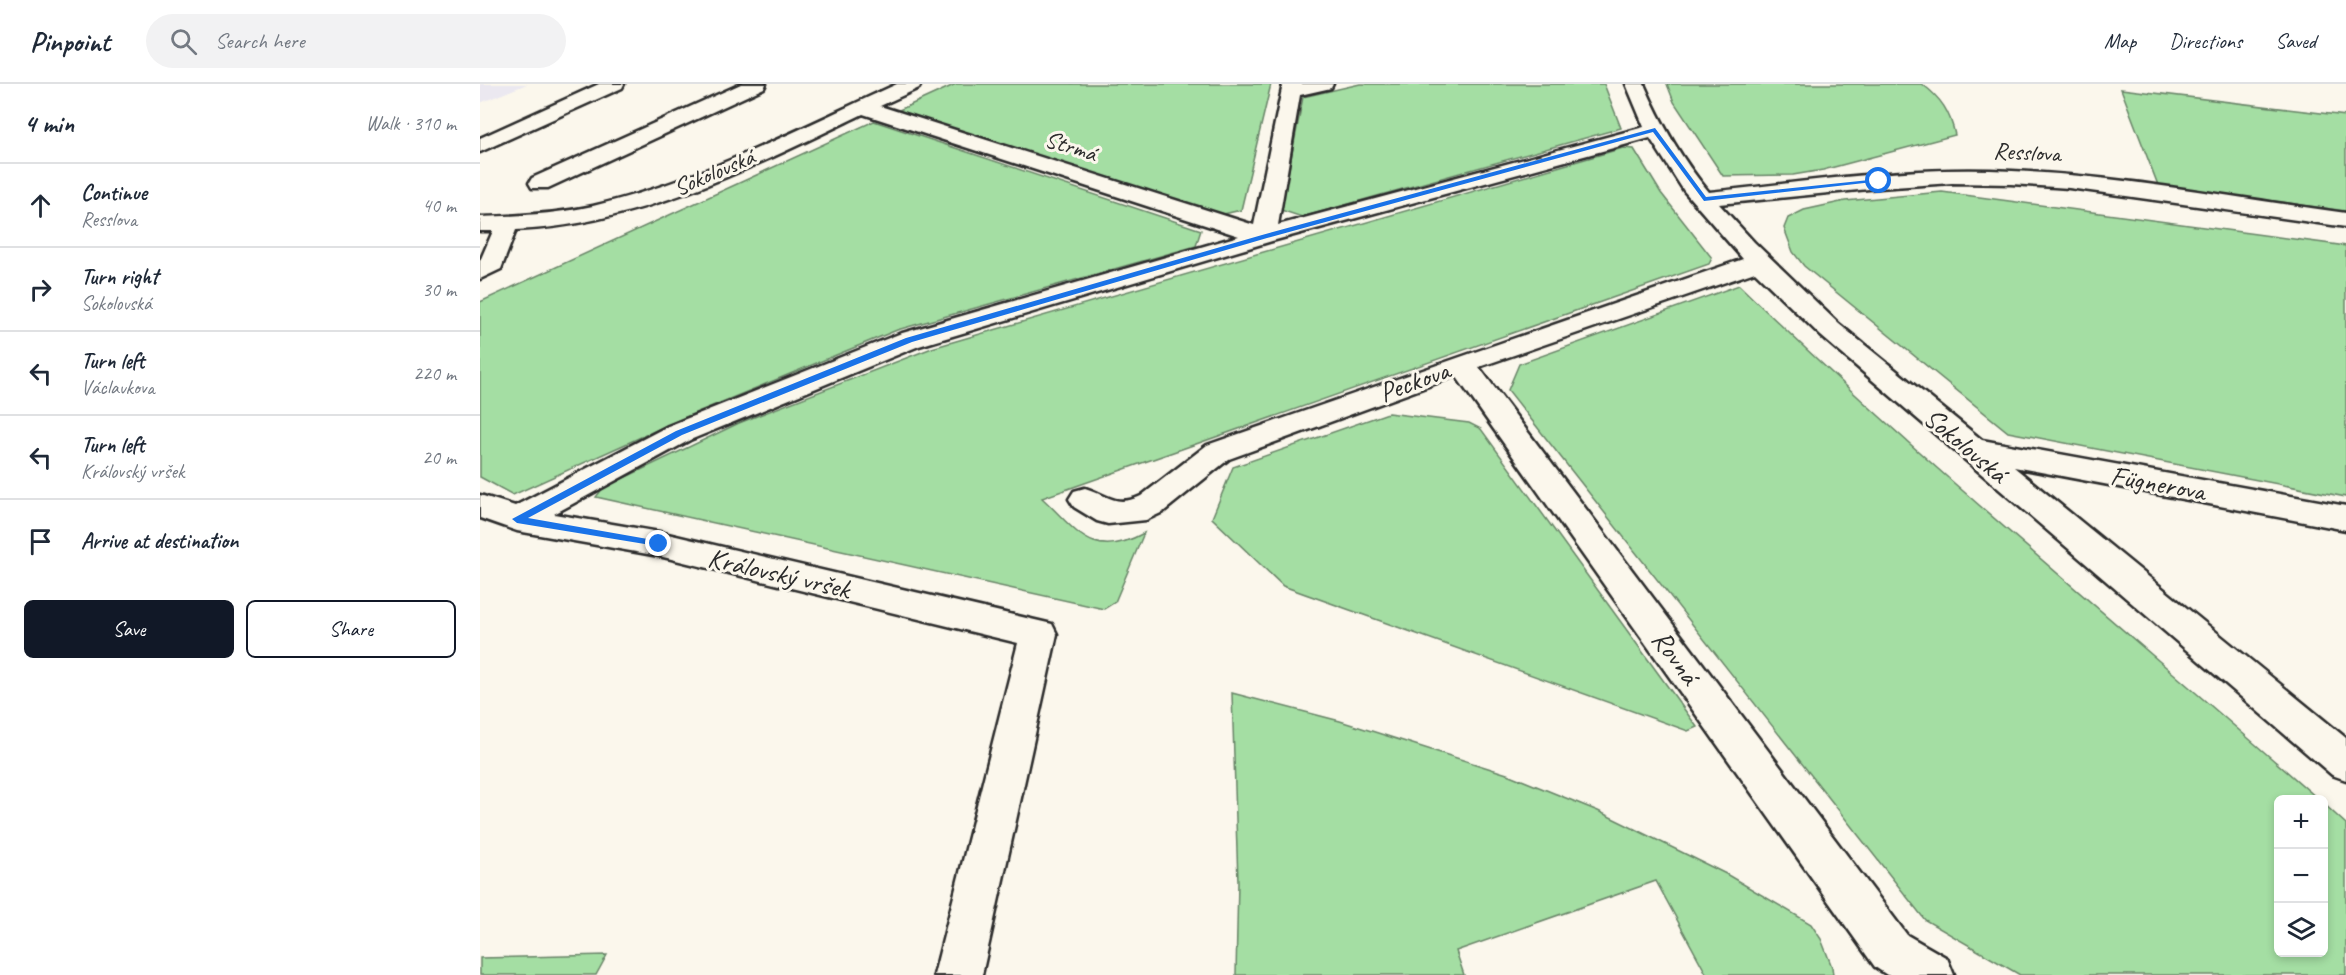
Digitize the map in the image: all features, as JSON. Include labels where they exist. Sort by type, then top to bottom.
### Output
[{"type":"street","points":[[480,146],[615,84]]},
{"type":"street","points":[[540,183],[757,84]]},
{"type":"street","name":"Sokolovská","points":[[480,224],[506,226],[586,216],[619,208],[692,183],[912,84]]},
{"type":"street","points":[[1264,236],[1291,88],[1324,84]]},
{"type":"street","name":"Sokolovská","points":[[1635,84],[1655,130],[1704,199],[1759,262],[1830,330],[2346,762]]},
{"type":"street","name":"Strmá","points":[[861,107],[1264,236]]},
{"type":"street","points":[[517,519],[679,433],[909,340],[1264,236],[1655,130]]},
{"type":"street","name":"Resslova","points":[[1704,199],[1931,177],[2011,177],[2068,181],[2346,220]]},
{"type":"street","points":[[480,272],[492,264],[506,226]]},
{"type":"street","name":"Peckova","points":[[1085,499],[1108,513],[1135,512],[1152,504],[1218,452],[1462,364],[1759,262]]},
{"type":"street","name":"Rovná","points":[[1462,364],[1891,951],[1930,975]]},
{"type":"street","name":"Fügnerova","points":[[1971,449],[2346,518]]},
{"type":"street","name":"Královský vršek","points":[[480,506],[517,519],[659,544],[1040,634],[958,975]]},
{"type":"shaded area","points":[[480,84],[527,84],[480,103]]},
{"type":"green space","points":[[956,84],[1271,84],[1241,210],[1215,216],[897,111]]},
{"type":"green space","points":[[1360,84],[1604,84],[1621,128],[1302,217],[1281,210],[1303,97]]},
{"type":"green space","points":[[1667,84],[1922,84],[1944,106],[1955,135],[1823,170],[1793,175],[1723,176],[1674,102]]},
{"type":"green space","points":[[2121,89],[2346,116],[2346,211],[2158,185]]},
{"type":"green space","points":[[874,121],[1201,230],[1196,246],[897,330],[683,418],[513,495],[480,477],[480,302]]},
{"type":"green space","points":[[1623,148],[1634,149],[1661,193],[1712,258],[1709,264],[1042,498],[1076,531],[1098,543],[1111,544],[1126,541],[1144,533],[1115,602],[1104,609],[596,497],[603,488],[739,423],[932,348]]},
{"type":"green space","points":[[1942,192],[2346,246],[2346,497],[2008,432],[1804,266],[1793,252],[1784,228],[1788,218],[1804,210],[1845,201]]},
{"type":"green space","points":[[1739,285],[1809,352],[1953,482],[2313,795],[2274,795],[2274,957],[2328,957],[2328,808],[2346,824],[2346,975],[2020,975],[1925,920],[1508,390],[1519,364]]},
{"type":"green space","points":[[1388,413],[1469,423],[1481,429],[1697,727],[1688,731],[1283,586],[1212,518],[1233,467]]},
{"type":"green space","points":[[1232,693],[1340,721],[1507,774],[1598,811],[1726,874],[1811,924],[1821,939],[1833,975],[1707,975],[1656,881],[1456,951],[1464,975],[1236,975],[1238,882]]},
{"type":"green space","points":[[607,955],[596,975],[480,975],[480,958]]},
{"type":"route","points":[[659,544],[517,519],[679,433],[909,340],[1264,236],[1655,130],[1704,199],[1879,181]]}]
